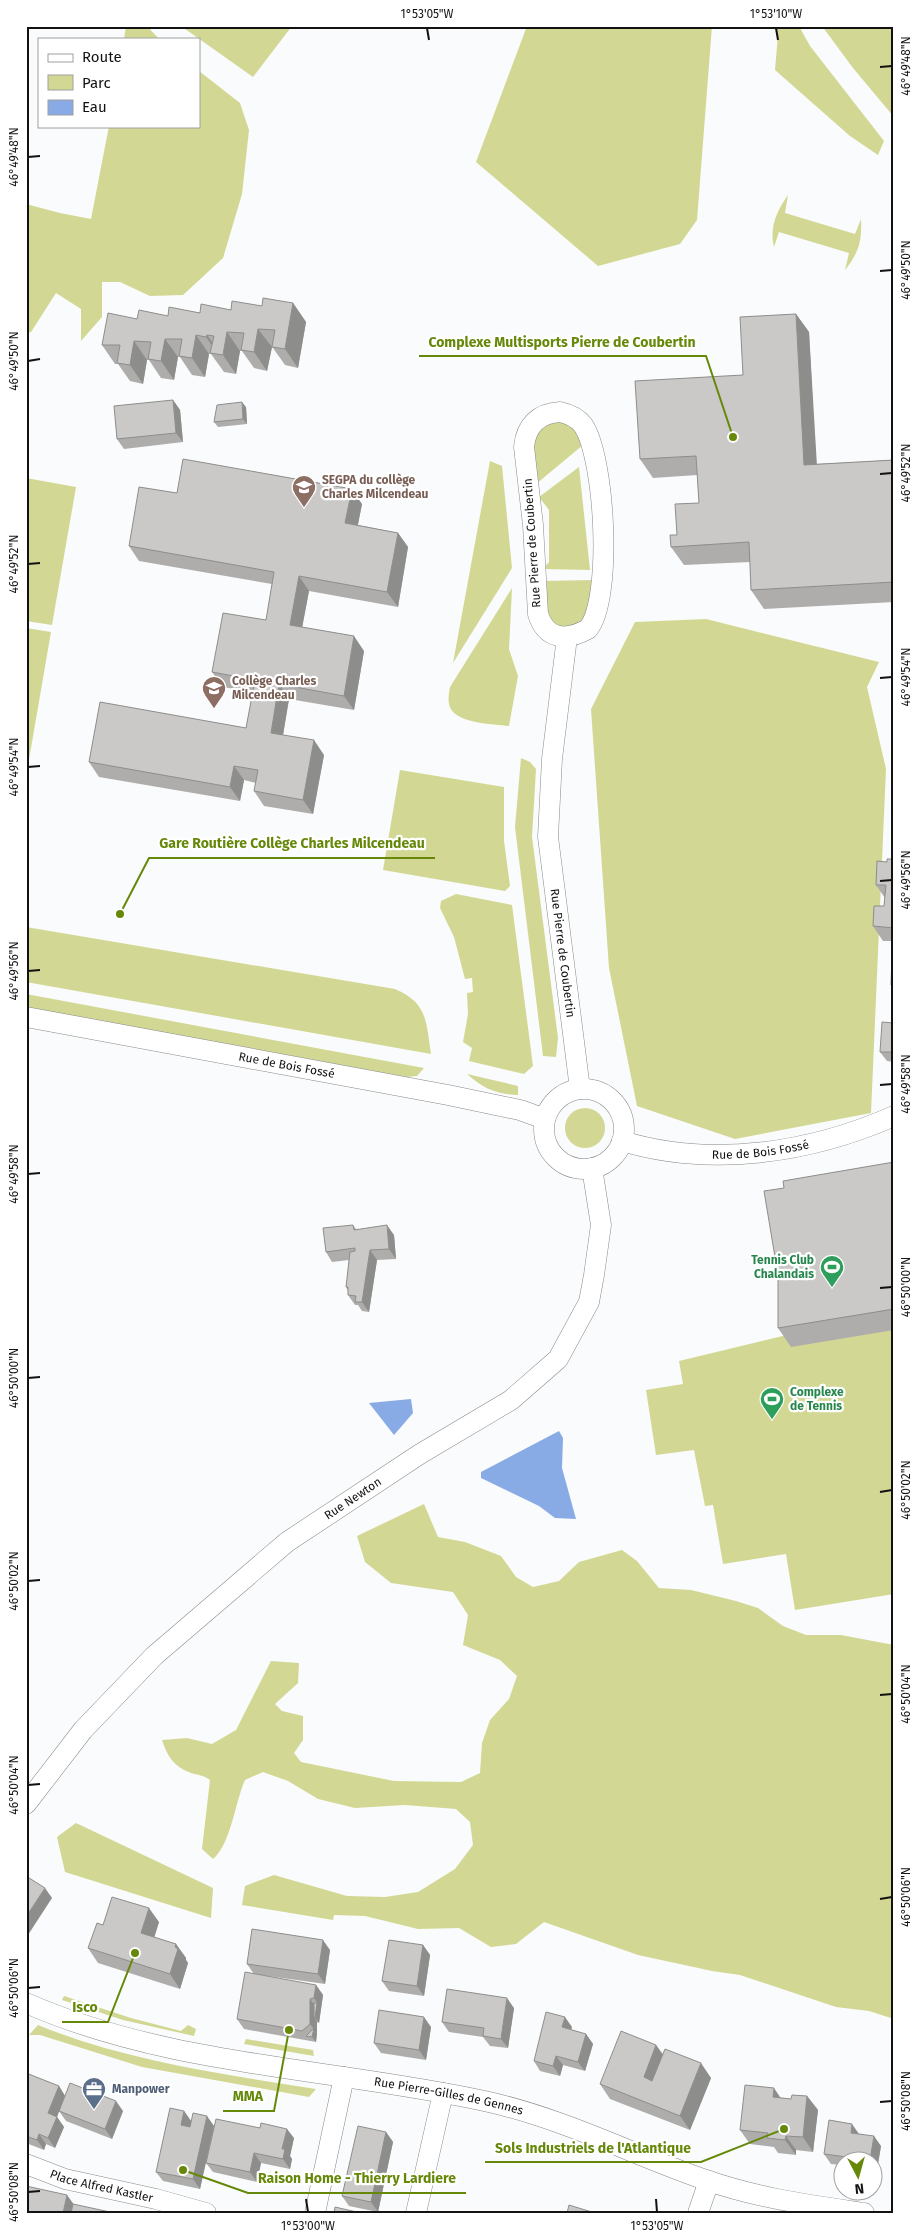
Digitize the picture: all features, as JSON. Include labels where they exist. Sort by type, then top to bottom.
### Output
[{"type":"street","name":"Rue Pierre de Coubertin","points":[[560,412],[570,414],[584,426],[592,450],[603,518],[602,575],[598,610],[588,629],[567,637],[549,633],[541,624],[538,614],[533,525],[524,447],[525,436],[532,423],[551,413],[560,412]]},
{"type":"street","name":"Rue Pierre de Coubertin","points":[[567,637],[551,776],[548,837],[580,1089]]},
{"type":"street","name":"Rue de Bois Fossé","points":[[26,1017],[448,1095],[520,1110],[545,1119]]},
{"type":"street","points":[[580,1089],[596,1090],[609,1098],[619,1110],[624,1125],[622,1141],[615,1153],[605,1162],[592,1168],[576,1168],[561,1161],[550,1150],[544,1135],[545,1119],[552,1104],[564,1094],[580,1089]]},
{"type":"street","name":"Rue de Bois Fossé","points":[[622,1141],[671,1150],[722,1155],[745,1154],[789,1149],[833,1139],[894,1116]]},
{"type":"street","name":"Rue Newton","points":[[26,1804],[83,1730],[154,1656],[288,1542],[420,1454],[511,1400],[558,1359],[588,1302],[594,1275],[601,1225],[592,1168]]},
{"type":"street","name":"Rue Pierre-Gilles de Gennes","points":[[28,2008],[166,2046],[443,2093],[530,2113],[709,2181],[792,2203],[864,2213]]},
{"type":"street","points":[[315,2213],[344,2077]]},
{"type":"street","points":[[416,2213],[443,2093]]},
{"type":"street","name":"Place Alfred Kastler","points":[[26,2164],[65,2179],[156,2199],[206,2213]]},
{"type":"street","points":[[698,2213],[709,2181]]},
{"type":"green space","points":[[126,26],[147,26],[158,38],[124,38]]},
{"type":"green space","points":[[181,26],[292,26],[253,77]]},
{"type":"green space","points":[[527,26],[712,26],[697,220],[680,244],[598,266],[476,162]]},
{"type":"green space","points":[[773,26],[799,26],[810,46],[884,141],[878,155],[850,136],[775,70],[778,35]]},
{"type":"green space","points":[[822,26],[894,26],[894,117],[853,68]]},
{"type":"green space","points":[[200,72],[240,103],[249,130],[242,194],[223,258],[183,295],[150,296],[120,282],[102,282],[102,317],[81,341],[81,309],[56,293],[31,332],[26,333],[26,204],[91,219],[109,128],[200,128]]},
{"type":"green space","points":[[788,195],[785,213],[855,234],[861,219],[859,246],[854,258],[845,270],[849,253],[779,232],[774,247],[773,226],[780,207]]},
{"type":"green space","points":[[551,420],[569,423],[575,429],[583,445],[536,484],[533,457],[534,440],[537,433]]},
{"type":"green space","points":[[490,461],[502,466],[512,568],[453,663]]},
{"type":"green space","points":[[579,467],[590,570],[543,569],[549,562],[549,510],[539,497]]},
{"type":"green space","points":[[26,478],[76,487],[52,625],[26,621]]},
{"type":"green space","points":[[593,580],[584,623],[562,629],[550,620],[545,609],[542,581]]},
{"type":"green space","points":[[512,588],[509,649],[518,676],[509,726],[474,722],[458,716],[452,711],[449,704],[450,687]]},
{"type":"green space","points":[[706,619],[879,662],[867,687],[886,769],[871,1113],[735,1139],[637,1106],[609,968],[591,709],[635,622]]},
{"type":"green space","points":[[26,628],[51,632],[27,771],[26,771]]},
{"type":"green space","points":[[521,758],[530,762],[536,769],[532,837],[558,1038],[556,1057],[543,1056],[515,827]]},
{"type":"green space","points":[[400,770],[504,787],[504,841],[510,886],[505,891],[383,870]]},
{"type":"green space","points":[[456,894],[512,905],[533,1066],[524,1074],[469,1061],[472,1048],[463,1042],[468,1014],[467,993],[473,992],[472,978],[465,979],[454,937],[440,908],[441,901]]},
{"type":"green space","points":[[26,927],[395,989],[406,994],[420,1007],[426,1023],[431,1054],[26,982]]},
{"type":"green space","points":[[26,994],[424,1068],[417,1076],[406,1077],[26,1007]]},
{"type":"green space","points":[[467,1074],[518,1086],[518,1095],[491,1090]]},
{"type":"green space","points":[[581,1108],[589,1108],[596,1111],[602,1117],[605,1128],[602,1139],[596,1145],[589,1148],[581,1148],[574,1145],[568,1139],[565,1132],[565,1124],[568,1117],[574,1111]]},
{"type":"green space","name":"Complexe de Tennis","points":[[894,1183],[894,1594],[795,1610],[786,1554],[723,1564],[713,1505],[705,1506],[694,1450],[656,1455],[646,1390],[683,1384],[679,1361],[791,1334]]},
{"type":"green space","points":[[424,1504],[438,1537],[465,1542],[501,1556],[516,1577],[533,1587],[559,1581],[579,1562],[622,1550],[637,1561],[659,1588],[691,1590],[758,1608],[783,1626],[806,1635],[841,1635],[894,1645],[894,2019],[869,2011],[836,2007],[740,1975],[638,1955],[544,1922],[516,1944],[491,1947],[459,1928],[418,1929],[365,1916],[334,1915],[333,1920],[242,1905],[245,1886],[274,1875],[347,1896],[385,1897],[418,1892],[455,1869],[473,1845],[470,1822],[456,1809],[405,1805],[355,1808],[318,1799],[288,1781],[263,1772],[245,1780],[224,1843],[213,1859],[202,1849],[210,1780],[180,1768],[169,1756],[162,1740],[187,1738],[212,1744],[236,1730],[271,1661],[299,1663],[298,1683],[275,1704],[282,1711],[303,1716],[303,1740],[294,1753],[301,1762],[394,1781],[461,1782],[480,1773],[482,1743],[490,1720],[509,1699],[517,1676],[500,1660],[463,1645],[468,1615],[453,1592],[391,1583],[365,1562],[357,1536]]},
{"type":"green space","points":[[76,1823],[213,1888],[211,1918],[65,1872],[57,1837]]},
{"type":"green space","points":[[64,1996],[131,2018],[181,2031],[188,2025],[196,2029],[194,2036],[123,2020],[62,2000]]},
{"type":"green space","points":[[38,2025],[105,2048],[140,2057],[210,2072],[316,2089],[309,2097],[142,2067],[40,2035],[29,2035]]},
{"type":"green space","points":[[246,2039],[313,2050],[314,2056],[244,2044]]},
{"type":"water","points":[[411,1399],[413,1413],[394,1435],[369,1403]]},
{"type":"water","points":[[559,1431],[563,1438],[562,1468],[576,1519],[555,1518],[539,1506],[481,1478],[481,1472]]},
{"type":"building","points":[[263,298],[293,303],[285,349],[272,347],[275,330],[258,329],[254,352],[241,350],[244,333],[227,332],[223,355],[210,353],[214,336],[196,335],[192,358],[179,356],[182,339],[165,339],[161,361],[148,359],[151,342],[134,341],[130,365],[117,363],[120,345],[102,345],[108,313],[137,319],[139,310],[168,316],[169,307],[200,313],[201,304],[231,310],[232,301],[262,306]]},
{"type":"building","points":[[796,314],[804,465],[894,460],[894,582],[751,590],[749,542],[671,547],[670,535],[677,535],[675,504],[699,503],[696,456],[640,459],[635,381],[743,375],[740,317]]},
{"type":"building","points":[[173,400],[176,433],[117,439],[114,406]]},
{"type":"building","points":[[242,402],[243,419],[214,422],[217,405]]},
{"type":"building","points":[[183,459],[352,489],[345,523],[398,533],[387,592],[299,576],[290,625],[354,636],[344,696],[279,684],[271,733],[314,740],[303,800],[254,791],[258,770],[234,766],[230,787],[89,762],[100,702],[246,728],[255,680],[212,672],[223,613],[266,620],[274,572],[129,546],[139,487],[177,493]]},
{"type":"building","points":[[887,859],[894,859],[894,928],[873,926],[874,906],[884,906],[886,885],[876,885],[877,861],[887,862]]},
{"type":"building","points":[[892,956],[894,956],[894,985],[891,985]]},
{"type":"building","points":[[882,1022],[894,1023],[894,1052],[880,1052]]},
{"type":"building","points":[[894,1162],[894,1309],[778,1328],[778,1275],[764,1191],[784,1188],[783,1181]]},
{"type":"building","points":[[353,1225],[354,1230],[387,1225],[389,1249],[370,1250],[362,1302],[355,1302],[356,1296],[348,1295],[348,1287],[346,1287],[350,1252],[355,1251],[355,1248],[326,1252],[323,1228]]},
{"type":"building","points":[[26,1876],[45,1888],[26,1917]]},
{"type":"building","points":[[112,1897],[149,1908],[141,1933],[176,1944],[175,1947],[178,1949],[170,1974],[88,1948],[97,1923],[103,1925]]},
{"type":"building","points":[[252,1929],[323,1940],[318,1974],[247,1964]]},
{"type":"building","points":[[389,1940],[423,1945],[417,1986],[382,1981]]},
{"type":"building","points":[[245,1972],[316,1985],[314,1998],[310,1999],[310,2024],[302,2031],[237,2019]]},
{"type":"building","points":[[447,1989],[507,1998],[501,2039],[483,2036],[484,2028],[442,2022]]},
{"type":"building","points":[[314,2003],[317,2003],[315,2018],[314,2017]]},
{"type":"building","points":[[379,2010],[424,2017],[419,2050],[374,2043]]},
{"type":"building","points":[[546,2012],[565,2017],[562,2027],[586,2034],[578,2062],[556,2056],[553,2066],[534,2061]]},
{"type":"building","points":[[314,2028],[312,2037],[306,2036]]},
{"type":"building","points":[[621,2031],[656,2045],[644,2077],[652,2081],[665,2049],[701,2063],[680,2116],[600,2084]]},
{"type":"building","points":[[26,2073],[59,2086],[48,2113],[57,2117],[48,2138],[39,2134],[37,2140],[26,2136]]},
{"type":"building","points":[[70,2083],[116,2101],[105,2129],[59,2111]]},
{"type":"building","points":[[745,2085],[774,2088],[773,2097],[791,2099],[792,2095],[807,2096],[803,2137],[786,2136],[785,2140],[767,2138],[768,2133],[740,2130]]},
{"type":"building","points":[[170,2108],[184,2111],[181,2125],[190,2127],[193,2113],[207,2116],[193,2179],[156,2172]]},
{"type":"building","points":[[216,2119],[260,2128],[261,2123],[287,2129],[282,2149],[285,2149],[283,2159],[254,2153],[250,2172],[206,2163]]},
{"type":"building","points":[[829,2120],[852,2124],[851,2133],[874,2136],[871,2152],[832,2152],[832,2155],[824,2154]]},
{"type":"building","points":[[358,2126],[386,2132],[371,2202],[342,2196]]},
{"type":"building","points":[[26,2186],[67,2195],[63,2213],[26,2213]]},
{"type":"building","points":[[73,2204],[110,2212],[110,2213],[71,2213]]},
{"type":"building","points":[[569,2205],[595,2213],[567,2213]]},
{"type":"building","points":[[335,2207],[361,2213],[334,2213]]},
{"type":"place","name":"Complexe Multisports Pierre de Coubertin","points":[[733,437]]},
{"type":"place","name":"SEGPA du collège Charles Milcendeau","points":[[304,508]]},
{"type":"place","name":"Collège Charles Milcendeau","points":[[214,709]]},
{"type":"place","name":"Gare Routière Collège Charles Milcendeau","points":[[120,914]]},
{"type":"place","name":"Tennis Club Chalandais","points":[[832,1288]]},
{"type":"place","name":"Complexe de Tennis","points":[[772,1420]]},
{"type":"place","name":"Isco","points":[[135,1953]]},
{"type":"place","name":"MMA","points":[[289,2030]]},
{"type":"place","name":"Manpower","points":[[94,2110]]},
{"type":"place","name":"Sols Industriels de l'Atlantique","points":[[784,2129]]},
{"type":"place","name":"Raison Home - Thierry Lardiere","points":[[183,2170]]}]
